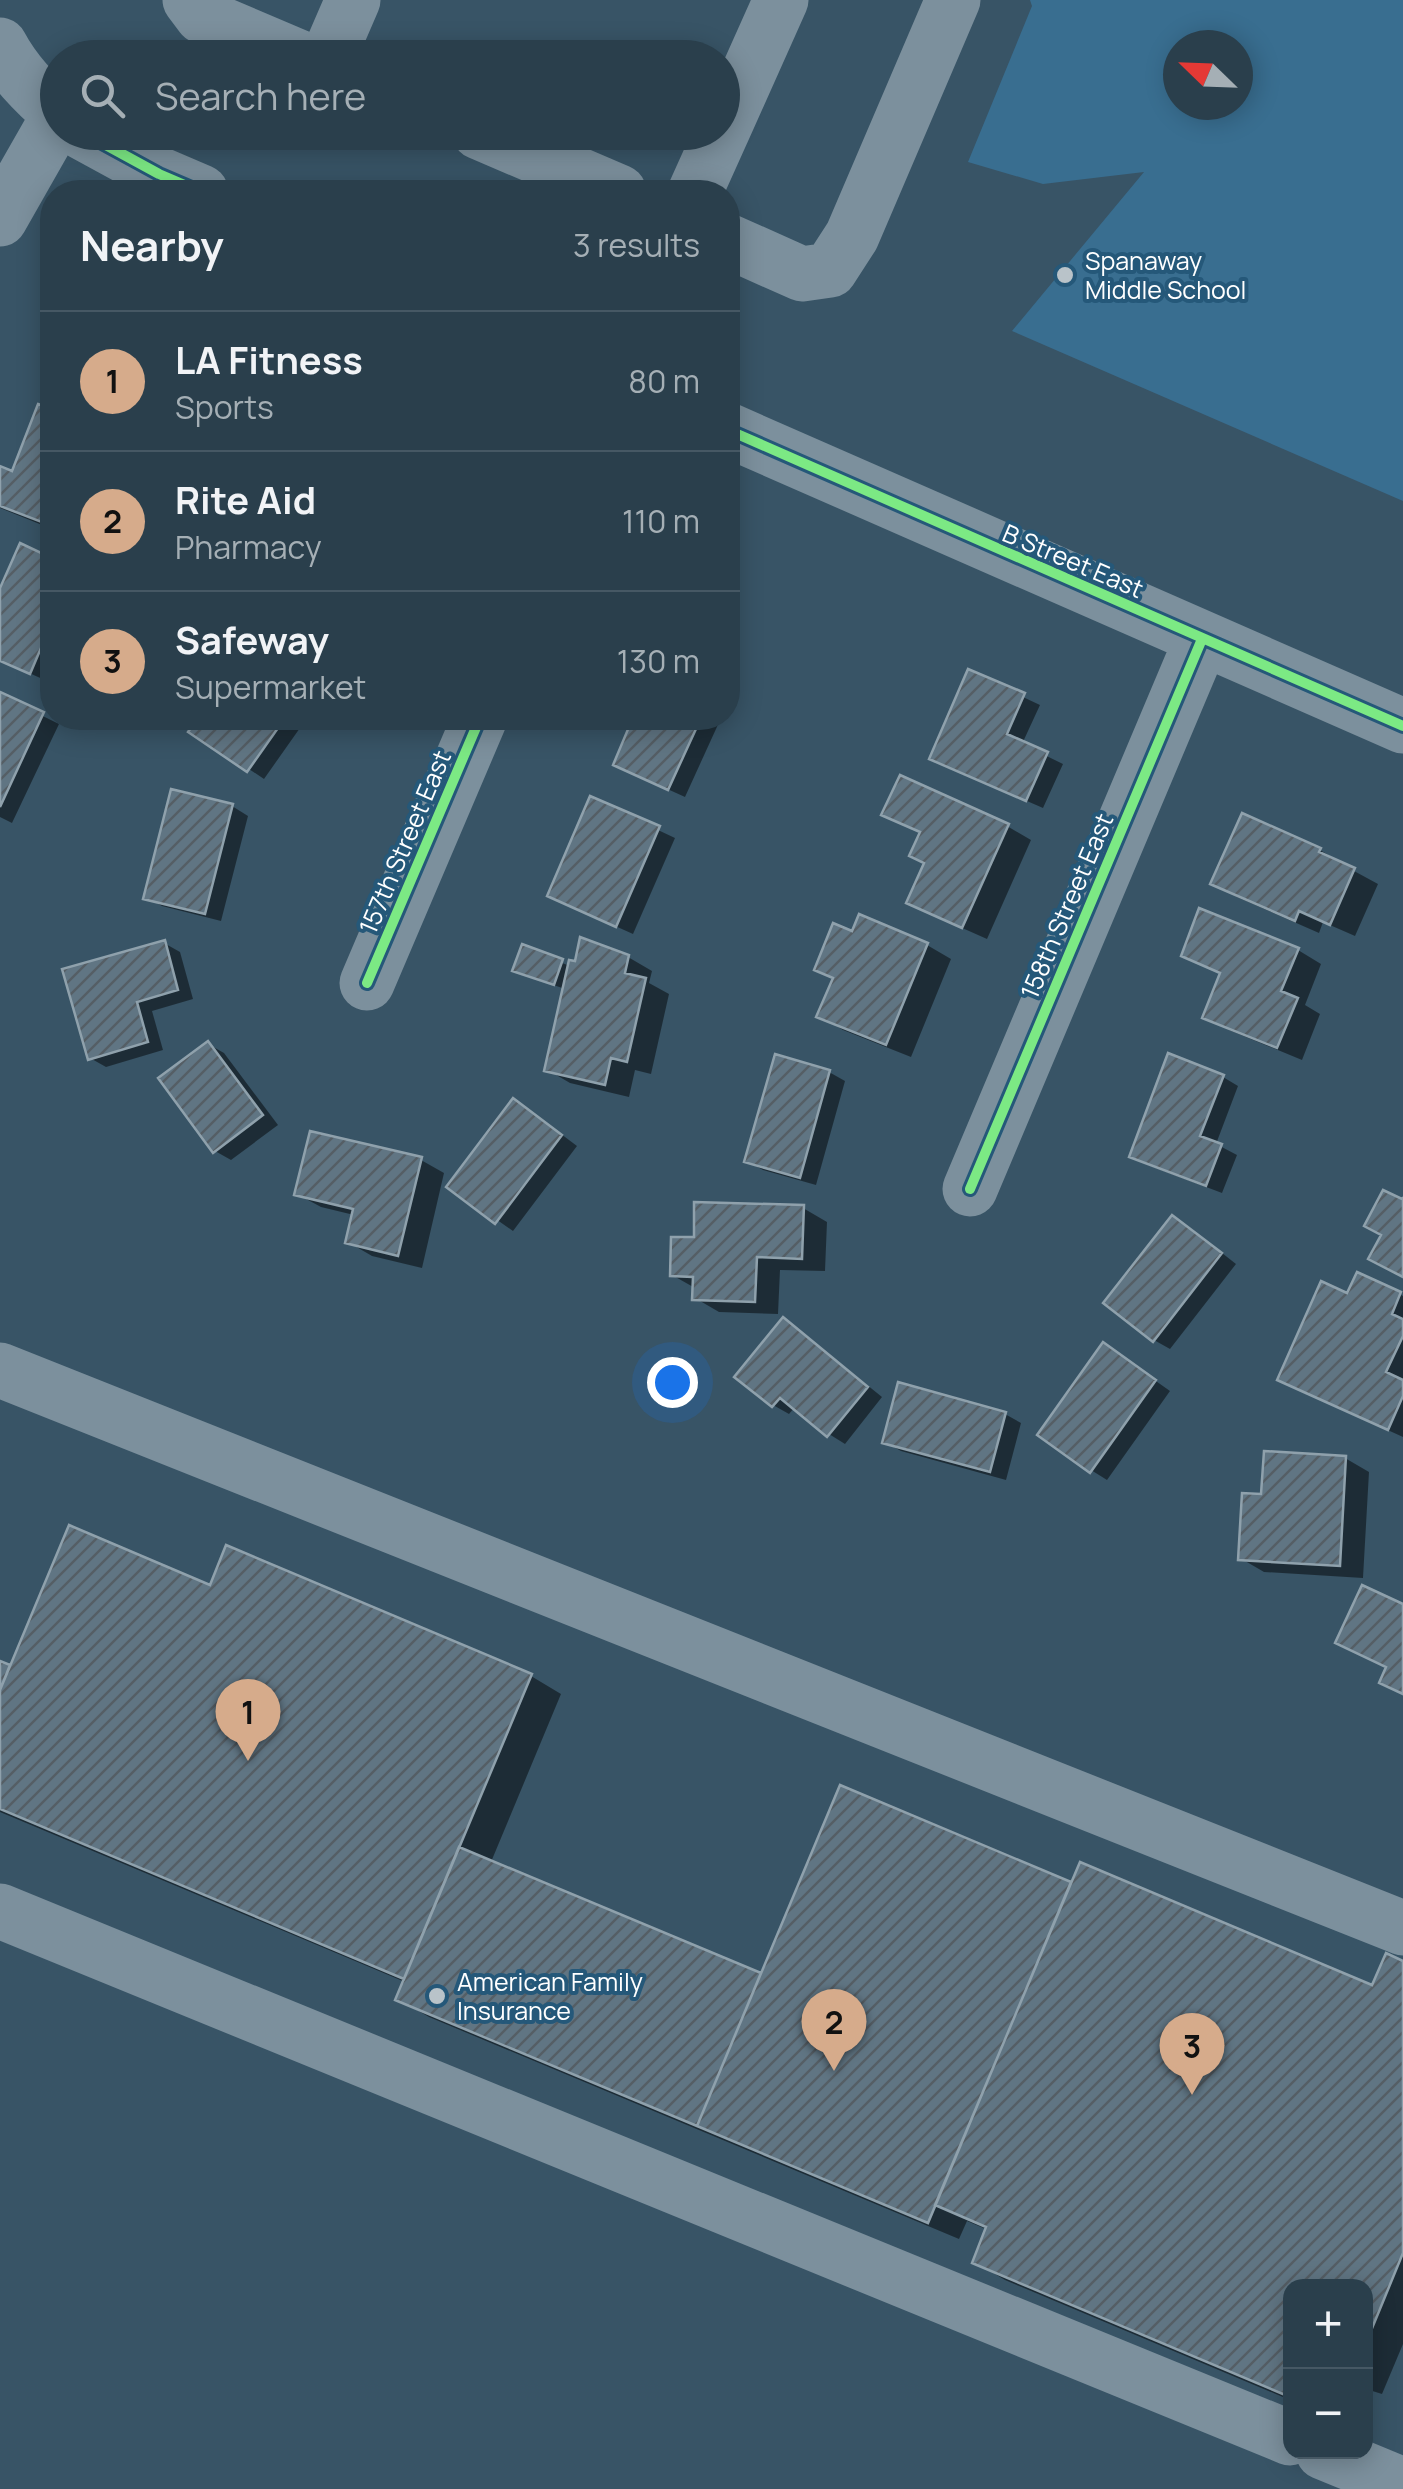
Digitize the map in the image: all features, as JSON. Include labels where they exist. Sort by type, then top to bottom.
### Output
[{"type":"street","points":[[336,40],[354,0]]},
{"type":"street","points":[[740,92],[782,0]]},
{"type":"street","points":[[740,246],[802,274],[830,270],[852,236],[952,0]]},
{"type":"street","points":[[192,24],[244,40]]},
{"type":"street","points":[[0,45],[11,66],[40,98]]},
{"type":"street","points":[[0,220],[40,148]]},
{"type":"street","points":[[148,150],[186,180]]},
{"type":"street","points":[[521,150],[590,180]]},
{"type":"street","points":[[701,180],[714,150]]},
{"type":"street","name":"B Street East","points":[[740,435],[1403,726]]},
{"type":"street","name":"158th Street East","points":[[970,1189],[1202,638]]},
{"type":"street","name":"157th Street East","points":[[367,983],[475,730]]},
{"type":"street","points":[[0,1370],[1403,1928]]},
{"type":"street","points":[[0,1911],[1283,2435]]},
{"type":"street","points":[[1339,2459],[1403,2485]]},
{"type":"shaded area","points":[[1030,0],[1403,0],[1403,501],[1012,331],[1144,172],[1043,184],[968,162],[1032,6]]},
{"type":"building","points":[[40,405],[40,521],[0,506],[0,466],[12,471]]},
{"type":"building","points":[[20,543],[40,552],[40,650],[30,674],[0,661],[0,588]]},
{"type":"building","points":[[968,669],[1025,693],[1007,734],[1048,752],[1026,801],[929,759]]},
{"type":"building","points":[[0,692],[40,710],[40,721],[0,807]]},
{"type":"building","points":[[189,730],[277,730],[247,772]]},
{"type":"building","points":[[628,730],[696,730],[668,790],[613,765]]},
{"type":"building","points":[[900,775],[1009,824],[962,928],[906,903],[924,863],[909,856],[920,832],[881,815]]},
{"type":"building","points":[[171,789],[233,804],[205,914],[143,899]]},
{"type":"building","points":[[590,796],[660,826],[616,927],[547,896]]},
{"type":"building","points":[[1242,813],[1321,848],[1319,852],[1355,868],[1330,925],[1299,911],[1295,921],[1210,884]]},
{"type":"building","points":[[1199,908],[1299,948],[1281,991],[1298,998],[1277,1048],[1202,1018],[1220,973],[1181,956]]},
{"type":"building","points":[[859,914],[928,943],[886,1045],[816,1017],[833,978],[814,970],[833,923],[852,931]]},
{"type":"building","points":[[580,937],[629,955],[625,973],[646,978],[627,1062],[611,1058],[605,1085],[544,1071],[569,960],[575,961]]},
{"type":"building","points":[[165,940],[178,990],[137,1002],[148,1042],[88,1060],[62,969]]},
{"type":"building","points":[[522,944],[563,959],[554,985],[512,971]]},
{"type":"building","points":[[208,1041],[263,1115],[213,1153],[158,1078]]},
{"type":"building","points":[[1168,1053],[1224,1075],[1200,1136],[1222,1144],[1206,1186],[1129,1157]]},
{"type":"building","points":[[775,1054],[830,1070],[800,1178],[744,1162]]},
{"type":"building","points":[[513,1098],[562,1135],[495,1224],[446,1187]]},
{"type":"building","points":[[310,1131],[422,1157],[398,1256],[345,1243],[353,1209],[294,1195]]},
{"type":"building","points":[[1383,1190],[1403,1198],[1403,1277],[1368,1259],[1381,1235],[1364,1226]]},
{"type":"building","points":[[694,1202],[804,1205],[802,1259],[757,1257],[755,1302],[692,1300],[693,1277],[670,1276],[671,1237],[694,1237]]},
{"type":"building","points":[[1172,1215],[1222,1253],[1153,1342],[1103,1303]]},
{"type":"building","points":[[1357,1272],[1401,1292],[1392,1314],[1403,1319],[1403,1336],[1386,1372],[1403,1380],[1403,1396],[1388,1430],[1277,1380],[1321,1281],[1347,1293]]},
{"type":"building","points":[[783,1317],[868,1387],[827,1437],[780,1398],[772,1407],[734,1377]]},
{"type":"building","points":[[1103,1342],[1156,1380],[1090,1473],[1037,1435]]},
{"type":"building","points":[[898,1382],[1006,1412],[990,1472],[882,1443]]},
{"type":"building","points":[[1264,1451],[1346,1456],[1340,1566],[1238,1560],[1242,1493],[1261,1494]]},
{"type":"building","points":[[69,1525],[210,1585],[226,1545],[532,1674],[404,1979],[0,1809],[0,1690]]},
{"type":"building","points":[[1362,1585],[1403,1604],[1403,1694],[1379,1683],[1386,1667],[1335,1643]]},
{"type":"building","points":[[0,1661],[10,1665],[0,1690]]},
{"type":"building","points":[[840,1785],[1071,1882],[928,2223],[697,2126]]},
{"type":"building","points":[[459,1847],[761,1973],[697,2126],[395,2000]]},
{"type":"building","points":[[1080,1862],[1372,1985],[1386,1953],[1403,1961],[1403,2253],[1373,2326],[1373,2279],[1283,2279],[1283,2394],[972,2263],[986,2227],[935,2205]]},
{"type":"cycle path","points":[[115,150],[173,180]]},
{"type":"cycle path","points":[[740,435],[1403,726]]},
{"type":"cycle path","points":[[970,1189],[1202,639]]},
{"type":"cycle path","points":[[367,983],[475,730]]},
{"type":"place","name":"Spanaway Middle School","points":[[1065,275]]},
{"type":"place","name":"LA Fitness","points":[[248,1761]]},
{"type":"place","name":"American Family Insurance","points":[[437,1996]]},
{"type":"place","name":"Rite Aid","points":[[834,2071]]},
{"type":"place","name":"Safeway","points":[[1192,2095]]}]
